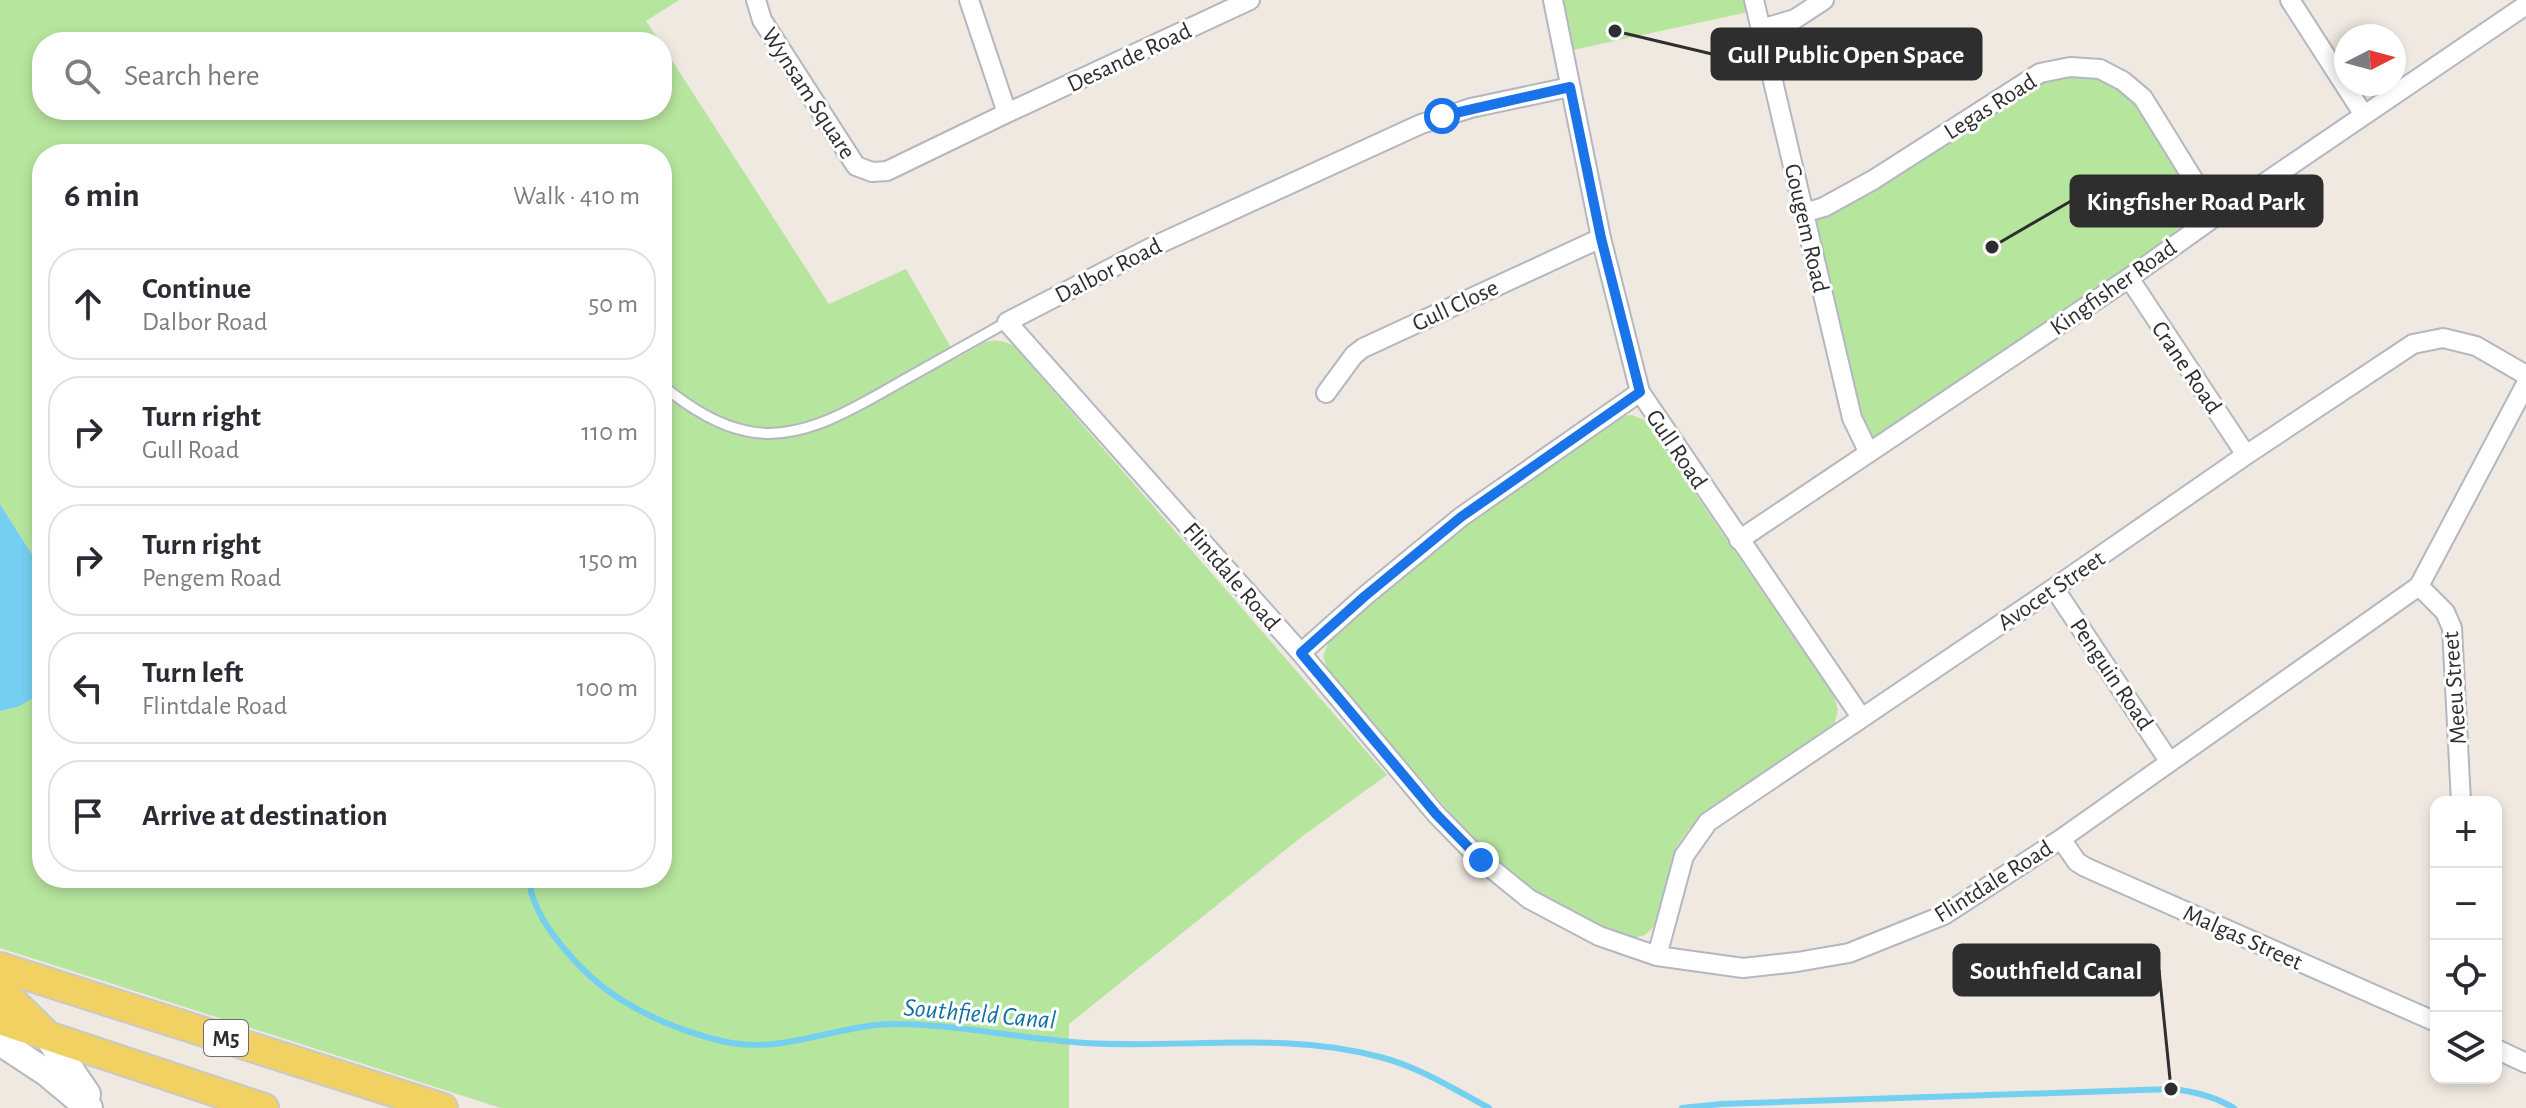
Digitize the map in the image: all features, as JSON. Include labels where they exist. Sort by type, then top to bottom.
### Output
[{"type":"main road","name":"M5","points":[[0,967],[443,1108]]},
{"type":"main road","points":[[0,989],[46,1034]]},
{"type":"main road","name":"M5","points":[[0,1020],[264,1108]]},
{"type":"street","name":"Wynsam Square","points":[[756,0],[762,20],[856,166],[872,172],[887,171],[1007,113]]},
{"type":"street","points":[[969,0],[1007,113]]},
{"type":"street","name":"Desande Road","points":[[1007,113],[1250,0]]},
{"type":"street","name":"Gull Road","points":[[1553,0],[1601,238],[1640,392],[1861,717]]},
{"type":"street","name":"Gougem Road","points":[[1754,0],[1852,418],[1869,453]]},
{"type":"street","points":[[1761,29],[1795,19],[1824,0]]},
{"type":"street","points":[[2290,0],[2364,115]]},
{"type":"street","name":"Kingfisher Road","points":[[1739,540],[2129,278],[2526,5]]},
{"type":"street","name":"Legas Road","points":[[1804,213],[1824,207],[1873,180],[2040,73],[2070,67],[2100,69],[2123,81],[2143,98],[2216,216]]},
{"type":"street","name":"Dalbor Road","points":[[1007,322],[1150,248],[1421,124],[1471,108],[1570,87]]},
{"type":"street","name":"Gull Close","points":[[1326,393],[1354,355],[1363,348],[1601,238]]},
{"type":"street","name":"Crane Road","points":[[2129,278],[2246,455]]},
{"type":"street","name":"Flintdale Road","points":[[1007,322],[1301,653],[1436,814],[1481,860],[1529,899],[1599,936],[1657,956],[1743,968],[1849,953],[1944,915],[2061,839],[2419,586],[2526,384]]},
{"type":"street","name":"Avocet Street","points":[[1657,956],[1684,856],[1708,822],[2246,455],[2413,344],[2443,338],[2476,346],[2526,375]]},
{"type":"street","points":[[1301,653],[1461,517],[1640,392]]},
{"type":"street","name":"Meeu Street","points":[[2419,586],[2445,612],[2452,628],[2461,796]]},
{"type":"street","name":"Penguin Road","points":[[2054,588],[2169,761]]},
{"type":"street","name":"Malgas Street","points":[[2061,839],[2077,862],[2085,867],[2430,1019]]},
{"type":"street","points":[[46,1034],[96,1108]]},
{"type":"street","points":[[0,1042],[47,1073],[89,1108]]},
{"type":"street","points":[[2502,1052],[2526,1063]]},
{"type":"lane","name":"Dalbor Road","points":[[672,392],[716,421],[747,431],[777,432],[809,427],[845,413],[1007,322]]},
{"type":"green space","points":[[0,0],[679,0],[646,21],[653,32],[32,32],[32,120],[672,120],[672,61],[829,304],[906,269],[957,358],[991,341],[1014,346],[1387,775],[1304,835],[1069,1024],[1069,1108],[501,1108],[0,948],[0,711],[18,707],[32,699],[32,888],[672,888],[672,144],[32,144],[32,554],[0,504]]},
{"type":"green space","points":[[1563,0],[1745,0],[1748,12],[1573,50]]},
{"type":"green space","points":[[2070,67],[2123,81],[2216,216],[1869,453],[1804,213],[2040,73]]},
{"type":"green space","points":[[1632,415],[1648,425],[1834,696],[1838,710],[1833,729],[1704,815],[1689,829],[1677,846],[1654,926],[1645,935],[1633,938],[1603,928],[1543,897],[1491,856],[1329,674],[1323,656],[1330,639],[1500,499],[1620,416]]},
{"type":"water","points":[[0,504],[32,554],[32,699],[18,707],[0,711]]},
{"type":"waterway","name":"Southfield Canal","points":[[531,888],[549,929],[576,962],[606,989],[658,1019],[726,1042],[747,1045],[789,1042],[893,1024],[941,1026],[1085,1043],[1307,1045],[1343,1049],[1394,1061],[1436,1079],[1489,1108]]},
{"type":"waterway","name":"Southfield Canal","points":[[1682,1108],[1721,1104],[2171,1089],[2204,1095],[2234,1108]]},
{"type":"place","name":"Gull Public Open Space","points":[[1615,31]]},
{"type":"place","name":"Kingfisher Road Park","points":[[1992,247]]},
{"type":"place","name":"Southfield Canal","points":[[2171,1089]]},
{"type":"route","points":[[1442,116],[1570,87],[1601,238],[1640,392],[1461,517],[1301,653],[1436,814],[1481,860]]}]
